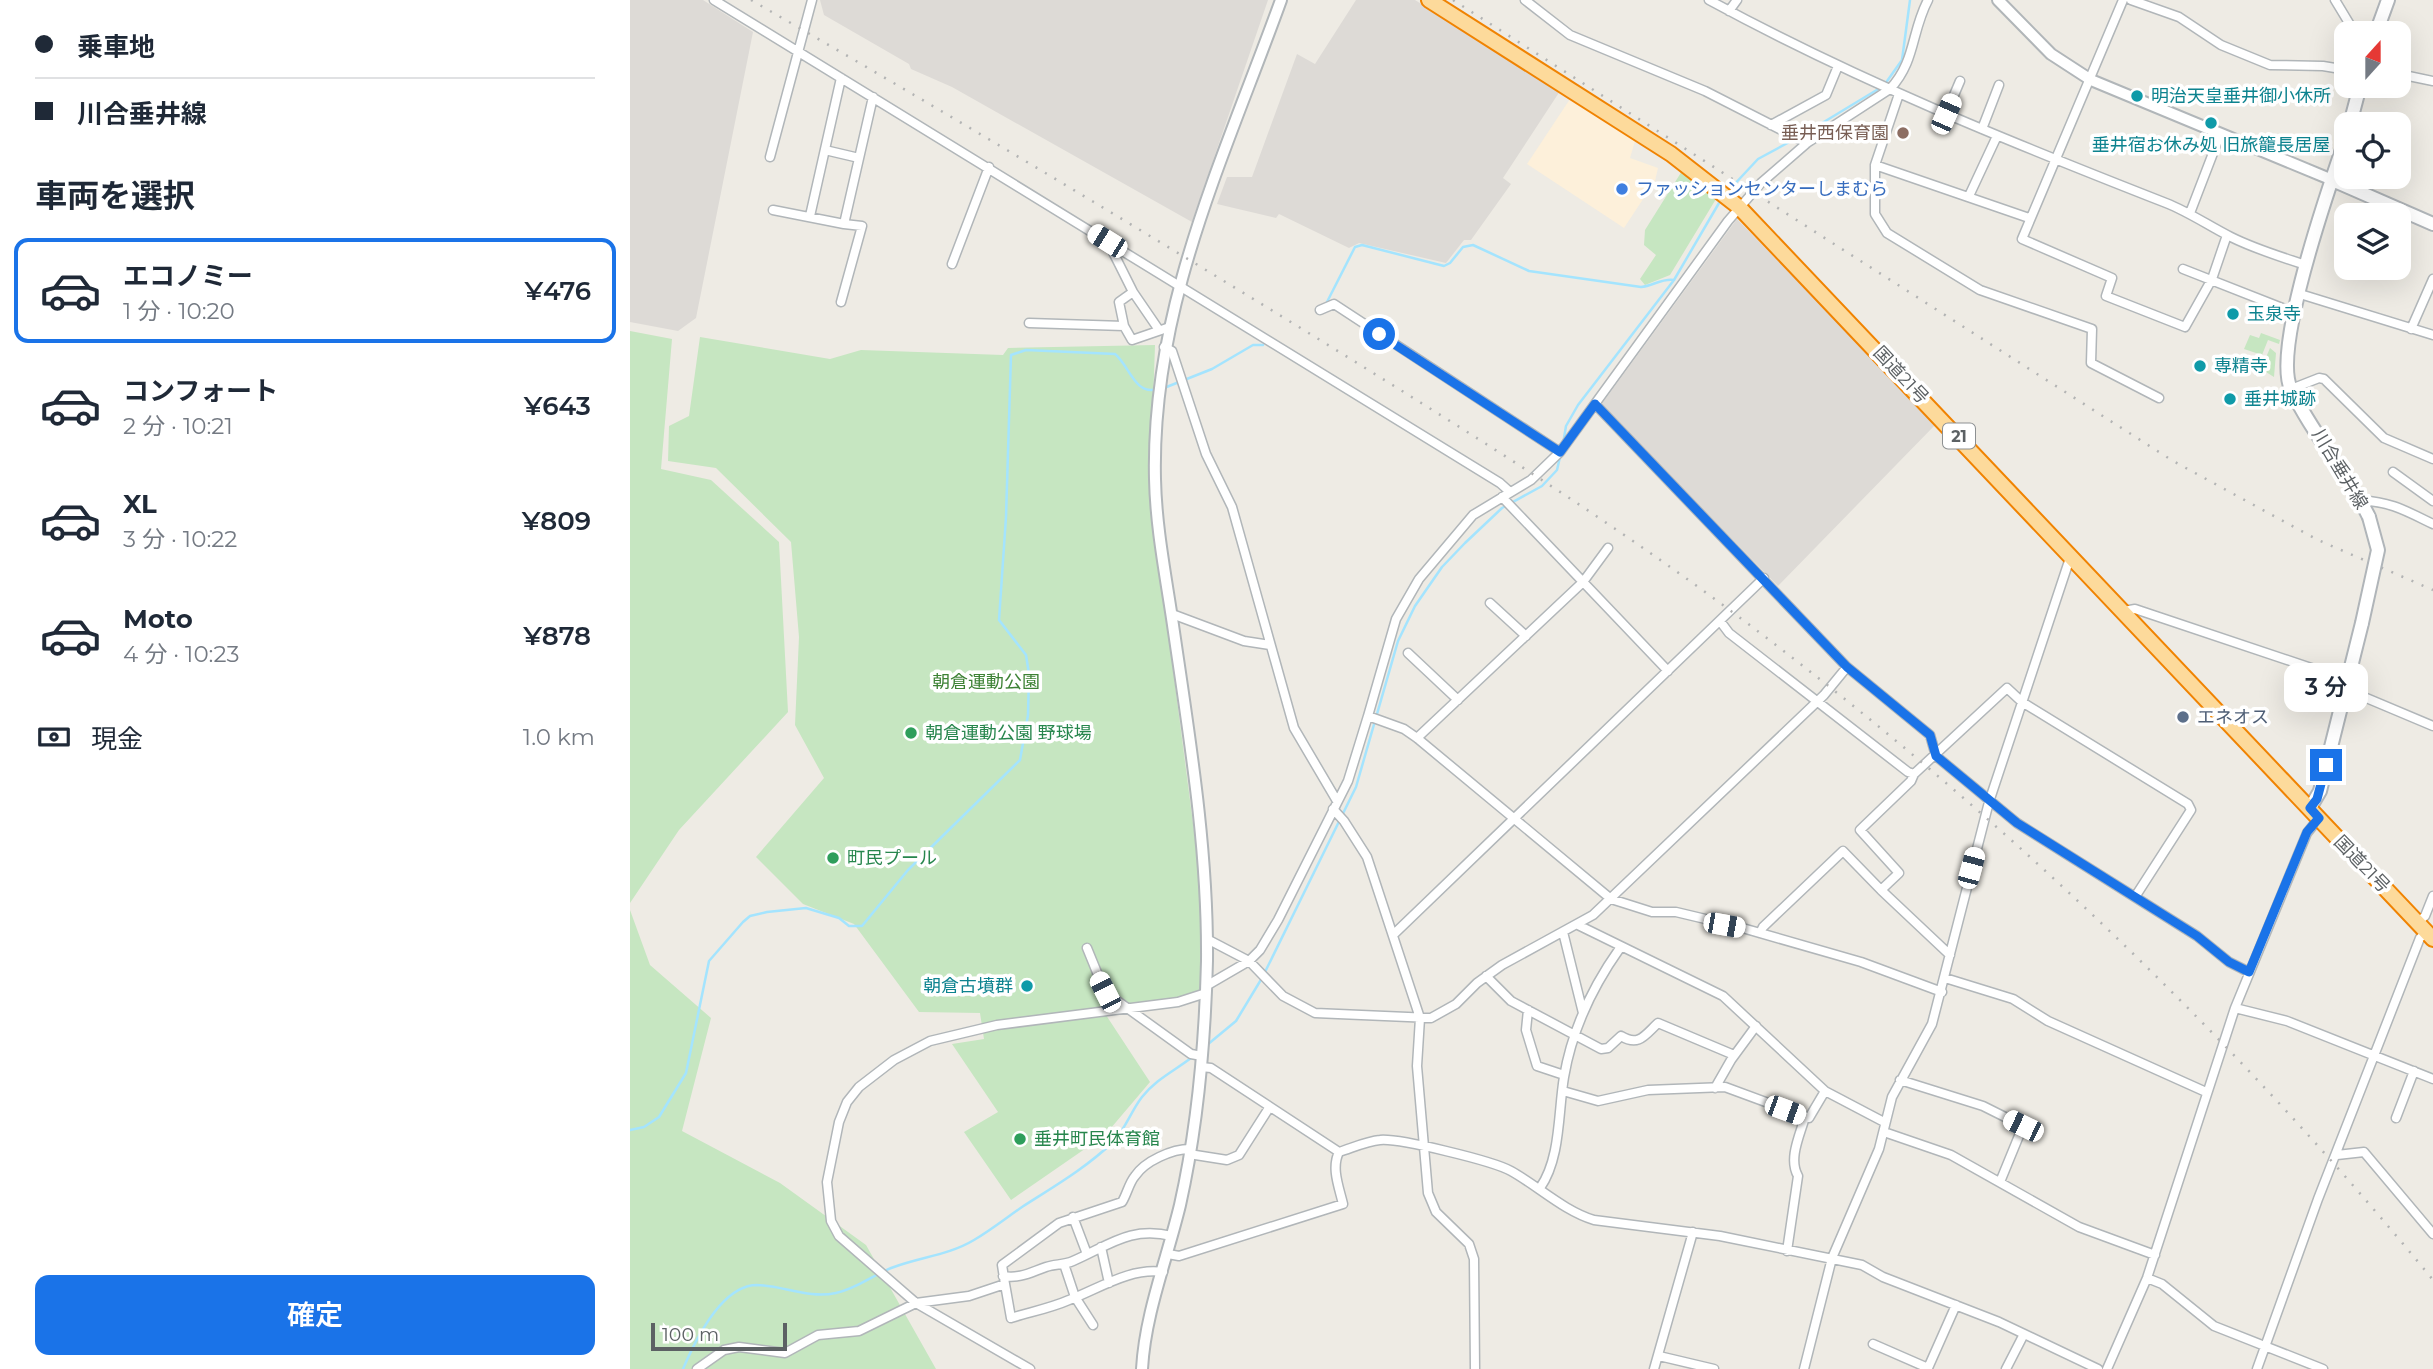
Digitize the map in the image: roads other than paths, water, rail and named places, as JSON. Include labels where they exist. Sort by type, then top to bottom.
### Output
[{"type":"highway","name":"国道21号","points":[[1429,0],[1671,154],[1739,207],[2426,931]]},
{"type":"main road","points":[[2380,21],[2388,0]]},
{"type":"main road","name":"川合垂井線","points":[[2314,813],[2378,550],[2369,517],[2361,501],[2291,389],[2286,364],[2306,265],[2334,169]]},
{"type":"main road","points":[[2330,179],[2433,224]]},
{"type":"street","points":[[713,0],[1500,483],[1506,494],[1583,582],[1668,671]]},
{"type":"street","points":[[770,157],[812,0]]},
{"type":"street","points":[[1142,1369],[1144,1341],[1168,1254],[1190,1151],[1201,1062],[1206,990],[1207,939],[1198,790],[1155,476],[1163,329],[1281,0]]},
{"type":"street","points":[[1525,0],[1570,34],[1587,43],[1665,72],[1807,143]]},
{"type":"street","points":[[1709,0],[1838,66],[1946,114],[2190,213],[2227,235],[2306,265]]},
{"type":"street","points":[[1730,11],[1737,0]]},
{"type":"street","points":[[1030,1369],[950,1326],[916,1303],[839,1237],[831,1221],[827,1182],[830,1158],[847,1102],[859,1087],[894,1060],[930,1041],[996,1025],[1178,1002],[1206,990],[1250,961],[1278,920],[1336,807],[1370,717],[1384,654],[1405,600],[1419,579],[1473,515],[1531,480],[1560,452],[1739,207],[1761,183],[1910,62],[1928,0]]},
{"type":"street","points":[[1998,0],[2051,54],[2091,80],[2330,179]]},
{"type":"street","points":[[2123,0],[2022,239],[2112,278],[2106,296],[2185,327],[2212,279],[2227,235]]},
{"type":"street","points":[[2132,0],[2179,17],[2221,44],[2270,65],[2334,68]]},
{"type":"street","points":[[2335,0],[2348,21]]},
{"type":"street","points":[[1771,125],[1826,95],[1838,66]]},
{"type":"street","points":[[2412,77],[2433,81]]},
{"type":"street","points":[[810,216],[841,78]]},
{"type":"street","points":[[1946,114],[1960,81]]},
{"type":"street","points":[[1982,129],[2000,85]]},
{"type":"street","points":[[1899,93],[1875,164],[1875,214],[1887,233],[1980,290],[2092,330],[2091,363],[2159,398]]},
{"type":"street","points":[[844,224],[873,97]]},
{"type":"street","points":[[2190,213],[2220,135]]},
{"type":"street","points":[[1969,195],[1997,136]]},
{"type":"street","points":[[825,150],[859,158]]},
{"type":"street","points":[[1875,164],[2029,218]]},
{"type":"street","points":[[952,264],[989,167]]},
{"type":"street","points":[[773,211],[862,226],[841,302]]},
{"type":"street","points":[[1113,246],[1133,292],[1163,329]]},
{"type":"street","points":[[2183,269],[2295,313]]},
{"type":"street","points":[[2411,329],[2433,279]]},
{"type":"street","points":[[1133,292],[1119,302],[1124,326],[1132,340],[1163,329]]},
{"type":"street","points":[[2300,294],[2433,335]]},
{"type":"street","points":[[1320,310],[1334,304],[1560,452]]},
{"type":"street","points":[[1029,323],[1124,326]]},
{"type":"street","points":[[1164,347],[1172,351],[1206,454],[1231,507],[1294,728],[1367,858],[1420,1018],[1417,1066],[1428,1192],[1436,1212],[1469,1244],[1474,1259],[1475,1369]]},
{"type":"street","points":[[2291,389],[2319,378],[2324,379],[2384,438],[2433,459]]},
{"type":"street","points":[[1595,404],[1847,667],[1930,735],[1936,756],[1989,802],[2197,936],[2229,962],[2249,972]]},
{"type":"street","points":[[2393,472],[2433,501]]},
{"type":"street","points":[[2361,501],[2375,501],[2398,507],[2433,524]]},
{"type":"street","points":[[1417,738],[1583,582],[1608,548]]},
{"type":"street","points":[[1804,1369],[1832,1258],[1863,1191],[1900,1080],[1933,1024],[1989,802],[2071,555]]},
{"type":"street","points":[[1394,934],[1764,578]]},
{"type":"street","points":[[1490,603],[1525,636]]},
{"type":"street","points":[[2124,611],[2135,609],[2346,685],[2433,726]]},
{"type":"street","points":[[1172,614],[1244,641],[1270,645]]},
{"type":"street","points":[[1720,621],[1729,633],[1816,702],[1913,774]]},
{"type":"street","points":[[1408,653],[1458,701]]},
{"type":"street","points":[[1207,939],[1250,961],[1283,996],[1315,1013],[1431,1018],[1456,1004],[1486,976],[1578,925],[1611,899],[1816,702],[1847,667]]},
{"type":"street","points":[[1881,890],[1899,873],[1860,830],[1911,781],[1913,774],[1936,756],[2007,688],[2022,702],[2188,804],[2191,810],[2135,897]]},
{"type":"street","points":[[1370,717],[1382,720],[1417,738],[1611,899],[1652,912],[1676,912],[1760,933],[1861,962],[1942,992]]},
{"type":"street","points":[[2107,1369],[2147,1278],[2235,1008],[2314,813]]},
{"type":"street","points":[[1760,933],[1763,927],[1843,851],[1950,955]]},
{"type":"street","points":[[2257,1369],[2420,938],[2426,931],[2425,916],[2433,896]]},
{"type":"street","points":[[1578,925],[1620,948],[1723,996],[1825,1091],[1884,1122]]},
{"type":"street","points":[[1563,932],[1583,1013]]},
{"type":"street","points":[[1087,948],[1105,992],[1123,1008],[1269,1108],[1339,1152]]},
{"type":"street","points":[[1540,1188],[1555,1145],[1564,1075],[1583,1013],[1620,948]]},
{"type":"street","points":[[1486,976],[1511,1001],[1601,1049],[1608,1048],[1621,1036],[1632,1042],[1639,1041],[1658,1023],[1734,1055]]},
{"type":"street","points":[[1945,978],[2013,999],[2048,1021],[2206,1091]]},
{"type":"street","points":[[2235,1008],[2287,1021],[2433,1079]]},
{"type":"street","points":[[1528,1010],[1527,1030],[1537,1066],[1564,1075]]},
{"type":"street","points":[[1715,1088],[1734,1055],[1756,1026]]},
{"type":"street","points":[[2396,1118],[2414,1071]]},
{"type":"street","points":[[1900,1080],[1983,1106],[2023,1126],[2000,1182]]},
{"type":"street","points":[[1563,1091],[1598,1101],[1648,1090],[1725,1087],[1810,1118],[1825,1091]]},
{"type":"street","points":[[1163,1272],[1149,1270],[1011,1318],[1002,1265],[1059,1223],[1122,1202],[1141,1169],[1177,1149],[1227,1160],[1239,1155],[1269,1108]]},
{"type":"street","points":[[1787,1251],[1798,1176],[1793,1168],[1794,1159],[1805,1117]]},
{"type":"street","points":[[1884,1132],[1951,1155],[2079,1227],[2155,1255]]},
{"type":"street","points":[[1168,1254],[1179,1256],[1343,1204],[1336,1175],[1335,1160],[1339,1152],[1377,1140],[1395,1139],[1493,1163],[1540,1188],[1578,1215],[1693,1232],[1862,1265],[1883,1277],[2024,1334],[2098,1369]]},
{"type":"street","points":[[2337,1155],[2364,1152],[2433,1234]]},
{"type":"street","points":[[1073,1217],[1087,1254]]},
{"type":"street","points":[[1654,1369],[1693,1232]]},
{"type":"street","points":[[697,1369],[724,1350],[739,1347],[785,1353],[818,1335],[859,1331],[916,1303],[969,1296],[1004,1280],[1064,1264],[1136,1233],[1172,1236]]},
{"type":"street","points":[[1101,1247],[1109,1283]]},
{"type":"street","points":[[1064,1264],[1075,1297],[1093,1325]]},
{"type":"street","points":[[2147,1278],[2162,1284],[2214,1326],[2323,1369]]},
{"type":"street","points":[[1872,1344],[1928,1368],[1956,1305]]},
{"type":"street","points":[[2006,1369],[2024,1334]]},
{"type":"street","points":[[1659,1356],[1714,1369]]},
{"type":"waterway","points":[[1885,84],[1902,60],[1910,0]]},
{"type":"waterway","points":[[1799,137],[1880,88]]},
{"type":"waterway","points":[[1730,189],[1758,159],[1793,140]]},
{"type":"waterway","points":[[1563,444],[1566,426],[1578,405],[1674,280],[1719,203]]},
{"type":"waterway","points":[[1327,302],[1355,247],[1362,245],[1444,266],[1450,263],[1463,247],[1473,245],[1529,271],[1641,287],[1674,280]]},
{"type":"waterway","points":[[1164,388],[1212,369],[1253,345],[1263,345]]},
{"type":"waterway","points":[[630,1130],[644,1127],[659,1117],[686,1073],[709,961],[743,922],[750,916],[767,912],[806,908],[839,918],[849,926],[862,926],[908,870],[1020,760],[1028,715],[1029,674],[1026,655],[999,620],[1006,517],[1011,355],[1026,350],[1115,354],[1138,384],[1149,390],[1157,389]]},
{"type":"waterway","points":[[1265,972],[1356,787],[1398,641],[1415,606],[1442,567],[1465,543],[1502,508],[1542,486],[1557,470],[1560,457]]},
{"type":"waterway","points":[[1207,1045],[1236,1021],[1262,978]]},
{"type":"waterway","points":[[683,1369],[711,1316],[732,1294],[744,1287],[757,1285],[806,1293],[836,1293],[894,1267],[955,1249],[980,1236],[1103,1151],[1117,1137],[1147,1091],[1191,1058]]},
{"type":"railway","points":[[751,0],[1108,210],[1426,406],[1585,508],[1739,617],[1834,690],[1927,767],[2018,846],[2106,928],[2192,1012],[2275,1099],[2433,1280]]},
{"type":"railway","points":[[1453,0],[2173,461],[2318,540],[2433,590]]},
{"type":"place","name":"明治天皇垂井御小休所","points":[[2137,96]]},
{"type":"place","name":"垂井宿お休み処 旧旅籠長居屋","points":[[2211,123]]},
{"type":"place","name":"垂井西保育園","points":[[1903,133]]},
{"type":"place","name":"ファッションセンターしまむら","points":[[1622,189]]},
{"type":"place","name":"玉泉寺","points":[[2233,314]]},
{"type":"place","name":"専精寺","points":[[2200,366]]},
{"type":"place","name":"垂井城跡","points":[[2230,399]]},
{"type":"place","name":"エネオス","points":[[2183,717]]},
{"type":"place","name":"朝倉運動公園 野球場","points":[[911,733]]},
{"type":"place","name":"町民プール","points":[[833,858]]},
{"type":"place","name":"朝倉古墳群","points":[[1027,986]]},
{"type":"place","name":"垂井町民体育館","points":[[1020,1139]]},
{"type":"park label","name":"朝倉運動公園","points":[[986,682]]}]
